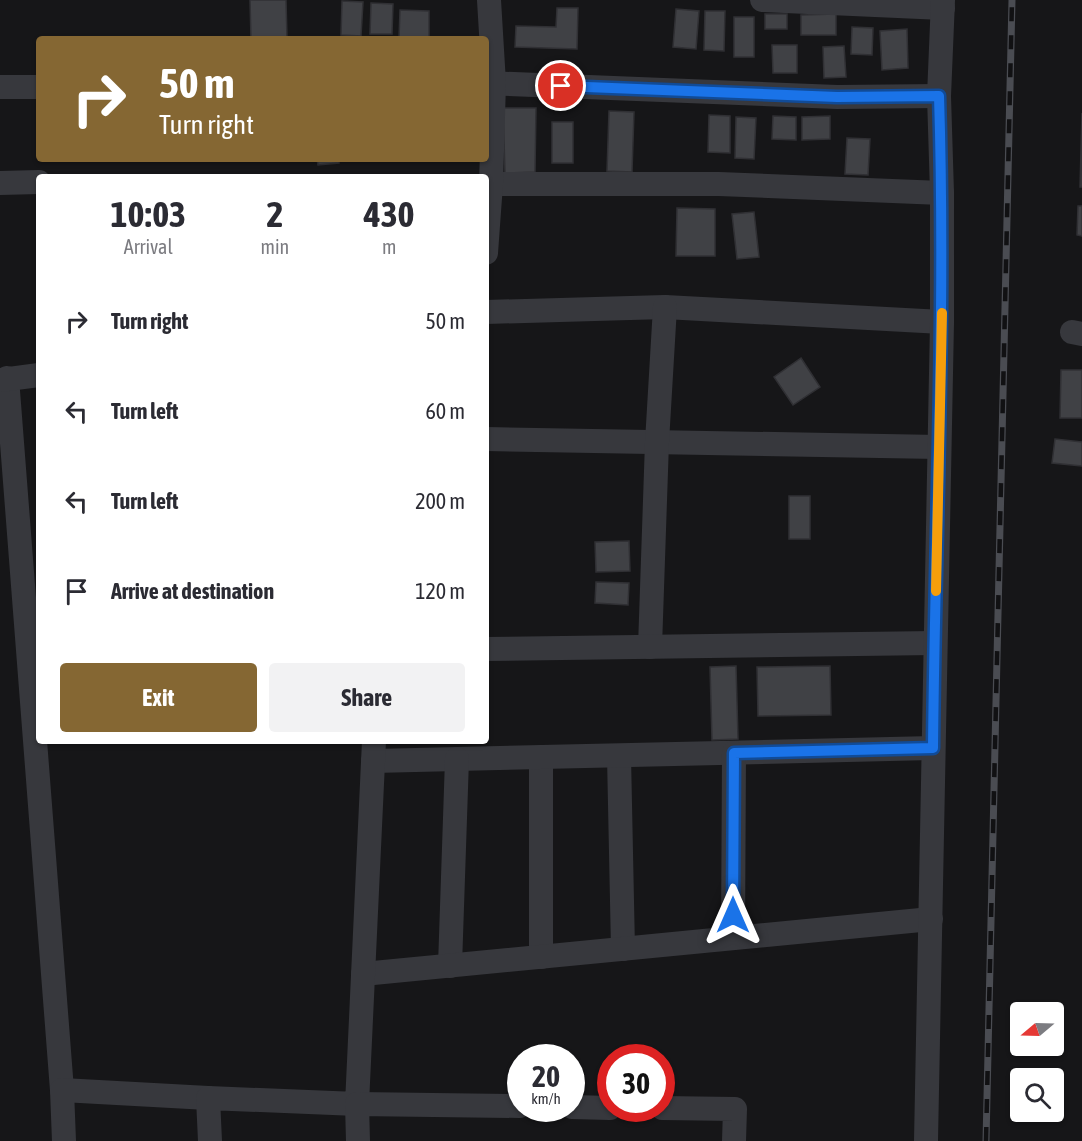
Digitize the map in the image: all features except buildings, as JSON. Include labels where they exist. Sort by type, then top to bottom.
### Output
[{"type":"street","points":[[489,0],[489,184],[718,184],[942,193]]},
{"type":"street","points":[[762,0],[943,4],[939,96],[942,322],[926,1141]]},
{"type":"street","points":[[490,83],[837,97],[939,96]]},
{"type":"street","points":[[0,87],[36,87]]},
{"type":"street","points":[[0,183],[36,182]]},
{"type":"street","points":[[489,312],[665,306],[942,322]]},
{"type":"street","points":[[650,647],[657,442],[665,306]]},
{"type":"street","points":[[36,375],[3,379],[33,638],[36,706]]},
{"type":"street","points":[[489,439],[939,447]]},
{"type":"street","points":[[489,649],[935,643]]},
{"type":"street","points":[[38,744],[64,1141]]},
{"type":"street","points":[[358,1141],[357,1104],[373,751],[457,759],[933,748]]},
{"type":"street","points":[[733,938],[734,753]]},
{"type":"street","points":[[619,756],[623,949]]},
{"type":"street","points":[[542,757],[542,957]]},
{"type":"street","points":[[450,966],[457,759]]},
{"type":"street","points":[[363,974],[931,919]]},
{"type":"street","points":[[62,1090],[357,1104],[507,1106]]},
{"type":"street","points":[[208,1098],[210,1141]]},
{"type":"street","points":[[675,1108],[735,1109],[734,1141]]},
{"type":"railway","points":[[986,1141],[1012,0]]},
{"type":"slow traffic","points":[[936,591],[942,313]]},
{"type":"route","points":[[561,86],[837,97],[939,96],[942,322],[933,748],[734,753],[733,915]]}]
